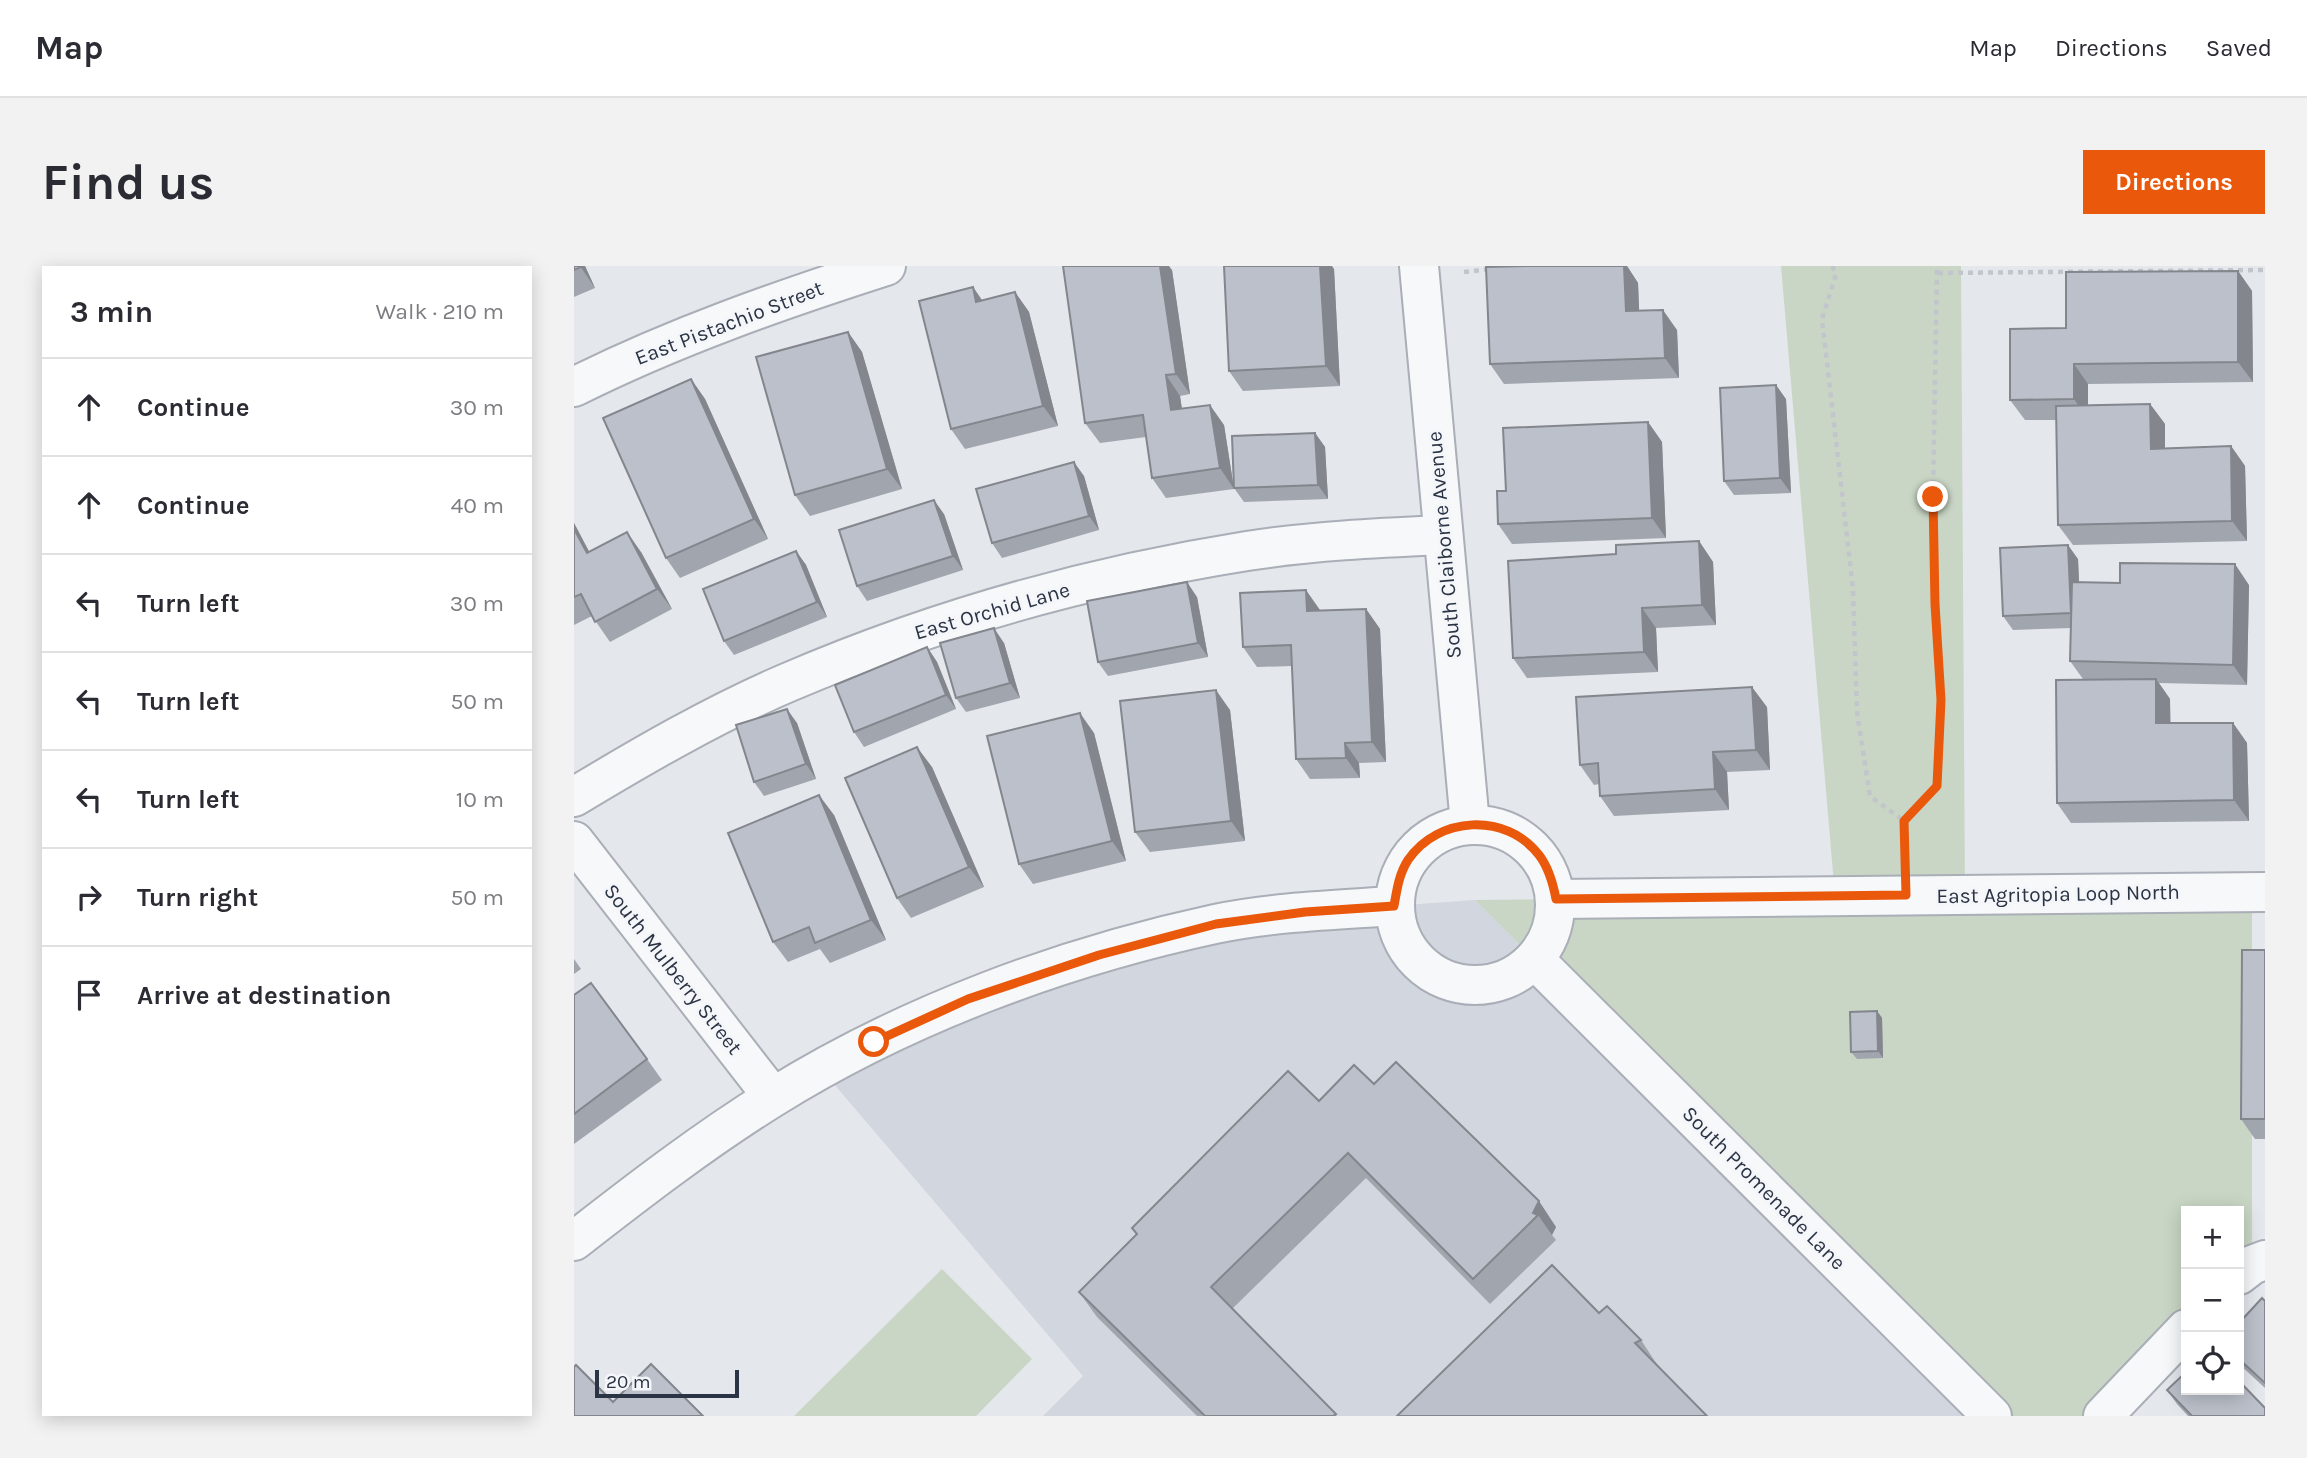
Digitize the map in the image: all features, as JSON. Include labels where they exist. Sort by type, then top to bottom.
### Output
[{"type":"street","name":"East Pistachio Street","points":[[574,387],[606,371],[771,304],[886,266]]},
{"type":"street","name":"South Claiborne Avenue","points":[[1419,271],[1470,824]]},
{"type":"street","name":"East Orchid Lane","points":[[574,797],[650,751],[787,682],[912,633],[1033,596],[1146,570],[1249,551],[1339,540],[1443,535]]},
{"type":"street","points":[[1470,824],[1495,826],[1518,836],[1538,853],[1550,875],[1556,899],[1555,921],[1548,941],[1535,960],[1513,976],[1487,985],[1459,984],[1434,974],[1413,957],[1399,933],[1394,906],[1398,881],[1408,860],[1425,841],[1446,829],[1470,824]]},
{"type":"street","name":"South Mulberry Street","points":[[574,841],[773,1097]]},
{"type":"street","name":"East Agritopia Loop North","points":[[1556,899],[2265,892]]},
{"type":"street","points":[[574,1241],[676,1162],[773,1097],[874,1042],[968,999],[1099,955],[1216,924],[1305,912],[1394,906]]},
{"type":"street","name":"South Promenade Lane","points":[[1535,960],[1992,1416]]},
{"type":"street","points":[[2244,1271],[2265,1260]]},
{"type":"street","points":[[2103,1416],[2183,1332]]},
{"type":"path","points":[[1832,266],[1836,274],[1822,319],[1853,589],[1857,713],[1870,796],[1904,821]]},
{"type":"path","points":[[1906,895],[1904,821],[1937,786],[1941,700],[1935,604],[1933,497],[1937,266]]},
{"type":"path","points":[[1419,271],[1502,268]]},
{"type":"path","points":[[1938,273],[2265,270]]},
{"type":"shaded area","points":[[1475,900],[1992,1416],[1043,1416],[1083,1376],[822,1070],[968,999],[1305,912]]},
{"type":"green space","points":[[1781,266],[1961,266],[1965,895],[2252,892],[2252,1265],[2244,1271],[2244,1206],[2181,1206],[2181,1334],[2103,1416],[1992,1416],[1475,900],[1835,896]]},
{"type":"green space","points":[[942,1269],[1032,1359],[976,1416],[794,1416]]},
{"type":"building","points":[[1063,266],[1160,266],[1176,374],[1166,375],[1171,410],[1210,405],[1220,468],[1152,478],[1143,415],[1085,423]]},
{"type":"building","points":[[1224,266],[1320,266],[1326,366],[1229,371]]},
{"type":"building","points":[[1624,266],[1626,311],[1663,310],[1665,358],[1490,364],[1486,267]]},
{"type":"building","points":[[2238,271],[2238,362],[2074,364],[2074,399],[2010,400],[2010,329],[2066,328],[2066,272]]},
{"type":"building","points":[[973,287],[976,302],[1015,292],[1043,406],[951,429],[919,301]]},
{"type":"building","points":[[848,332],[887,469],[795,495],[756,357]]},
{"type":"building","points":[[691,379],[754,519],[666,558],[603,418]]},
{"type":"building","points":[[1776,385],[1780,478],[1724,481],[1720,388]]},
{"type":"building","points":[[2150,404],[2151,449],[2231,446],[2232,521],[2058,525],[2056,406]]},
{"type":"building","points":[[1648,422],[1652,518],[1498,524],[1497,491],[1506,491],[1503,428]]},
{"type":"building","points":[[1315,433],[1318,485],[1234,488],[1232,436]]},
{"type":"building","points":[[1074,462],[1089,516],[992,543],[976,489]]},
{"type":"building","points":[[934,500],[953,556],[857,586],[839,530]]},
{"type":"building","points":[[574,529],[587,553],[627,532],[657,589],[595,622],[581,594],[574,597]]},
{"type":"building","points":[[1699,541],[1702,605],[1642,608],[1644,652],[1513,658],[1508,561],[1616,554],[1616,545]]},
{"type":"building","points":[[2068,545],[2071,613],[2003,616],[2000,548]]},
{"type":"building","points":[[796,551],[817,602],[724,641],[703,589]]},
{"type":"building","points":[[2120,563],[2235,564],[2233,665],[2070,661],[2072,582],[2120,583]]},
{"type":"building","points":[[1187,582],[1198,643],[1098,662],[1087,601]]},
{"type":"building","points":[[1306,590],[1307,611],[1366,609],[1372,742],[1345,743],[1346,758],[1296,759],[1291,645],[1243,647],[1240,593]]},
{"type":"building","points":[[994,628],[1010,683],[956,698],[940,643]]},
{"type":"building","points":[[927,647],[946,695],[854,732],[835,685]]},
{"type":"building","points":[[2156,679],[2156,723],[2233,723],[2234,800],[2057,803],[2056,680]]},
{"type":"building","points":[[1752,687],[1756,750],[1713,752],[1715,789],[1600,796],[1598,763],[1580,765],[1576,697]]},
{"type":"building","points":[[1216,690],[1231,821],[1135,832],[1120,701]]},
{"type":"building","points":[[787,709],[806,764],[754,782],[736,725]]},
{"type":"building","points":[[1080,713],[1112,841],[1019,864],[987,736]]},
{"type":"building","points":[[917,747],[969,867],[897,898],[845,778]]},
{"type":"building","points":[[819,795],[871,920],[815,943],[809,927],[773,942],[728,833]]},
{"type":"building","points":[[2242,950],[2265,950],[2265,1119],[2241,1119]]},
{"type":"building","points":[[591,983],[647,1059],[574,1114],[574,995]]},
{"type":"building","points":[[1877,1011],[1878,1051],[1851,1052],[1850,1012]]},
{"type":"building","points":[[1396,1062],[1539,1201],[1533,1213],[1538,1215],[1473,1279],[1348,1153],[1211,1287],[1336,1414],[1205,1416],[1079,1292],[1137,1234],[1132,1228],[1288,1071],[1319,1101],[1354,1065],[1374,1084]]},
{"type":"building","points":[[1552,1265],[1599,1313],[1607,1306],[1641,1340],[1635,1343],[1707,1416],[1397,1416]]},
{"type":"building","points":[[2262,1298],[2265,1301],[2265,1383],[2244,1364],[2244,1318]]},
{"type":"building","points":[[651,1364],[703,1416],[574,1416],[576,1365],[613,1402]]},
{"type":"building","points":[[2181,1377],[2181,1395],[2244,1395],[2244,1386],[2265,1408],[2265,1416],[2192,1416],[2167,1390]]},
{"type":"route","points":[[874,1042],[968,999],[1099,955],[1216,924],[1305,912],[1394,906],[1398,881],[1408,860],[1425,841],[1446,829],[1470,824],[1495,826],[1518,836],[1538,853],[1550,875],[1556,899],[1906,895],[1904,821],[1937,786],[1941,700],[1935,604],[1933,497]]}]
